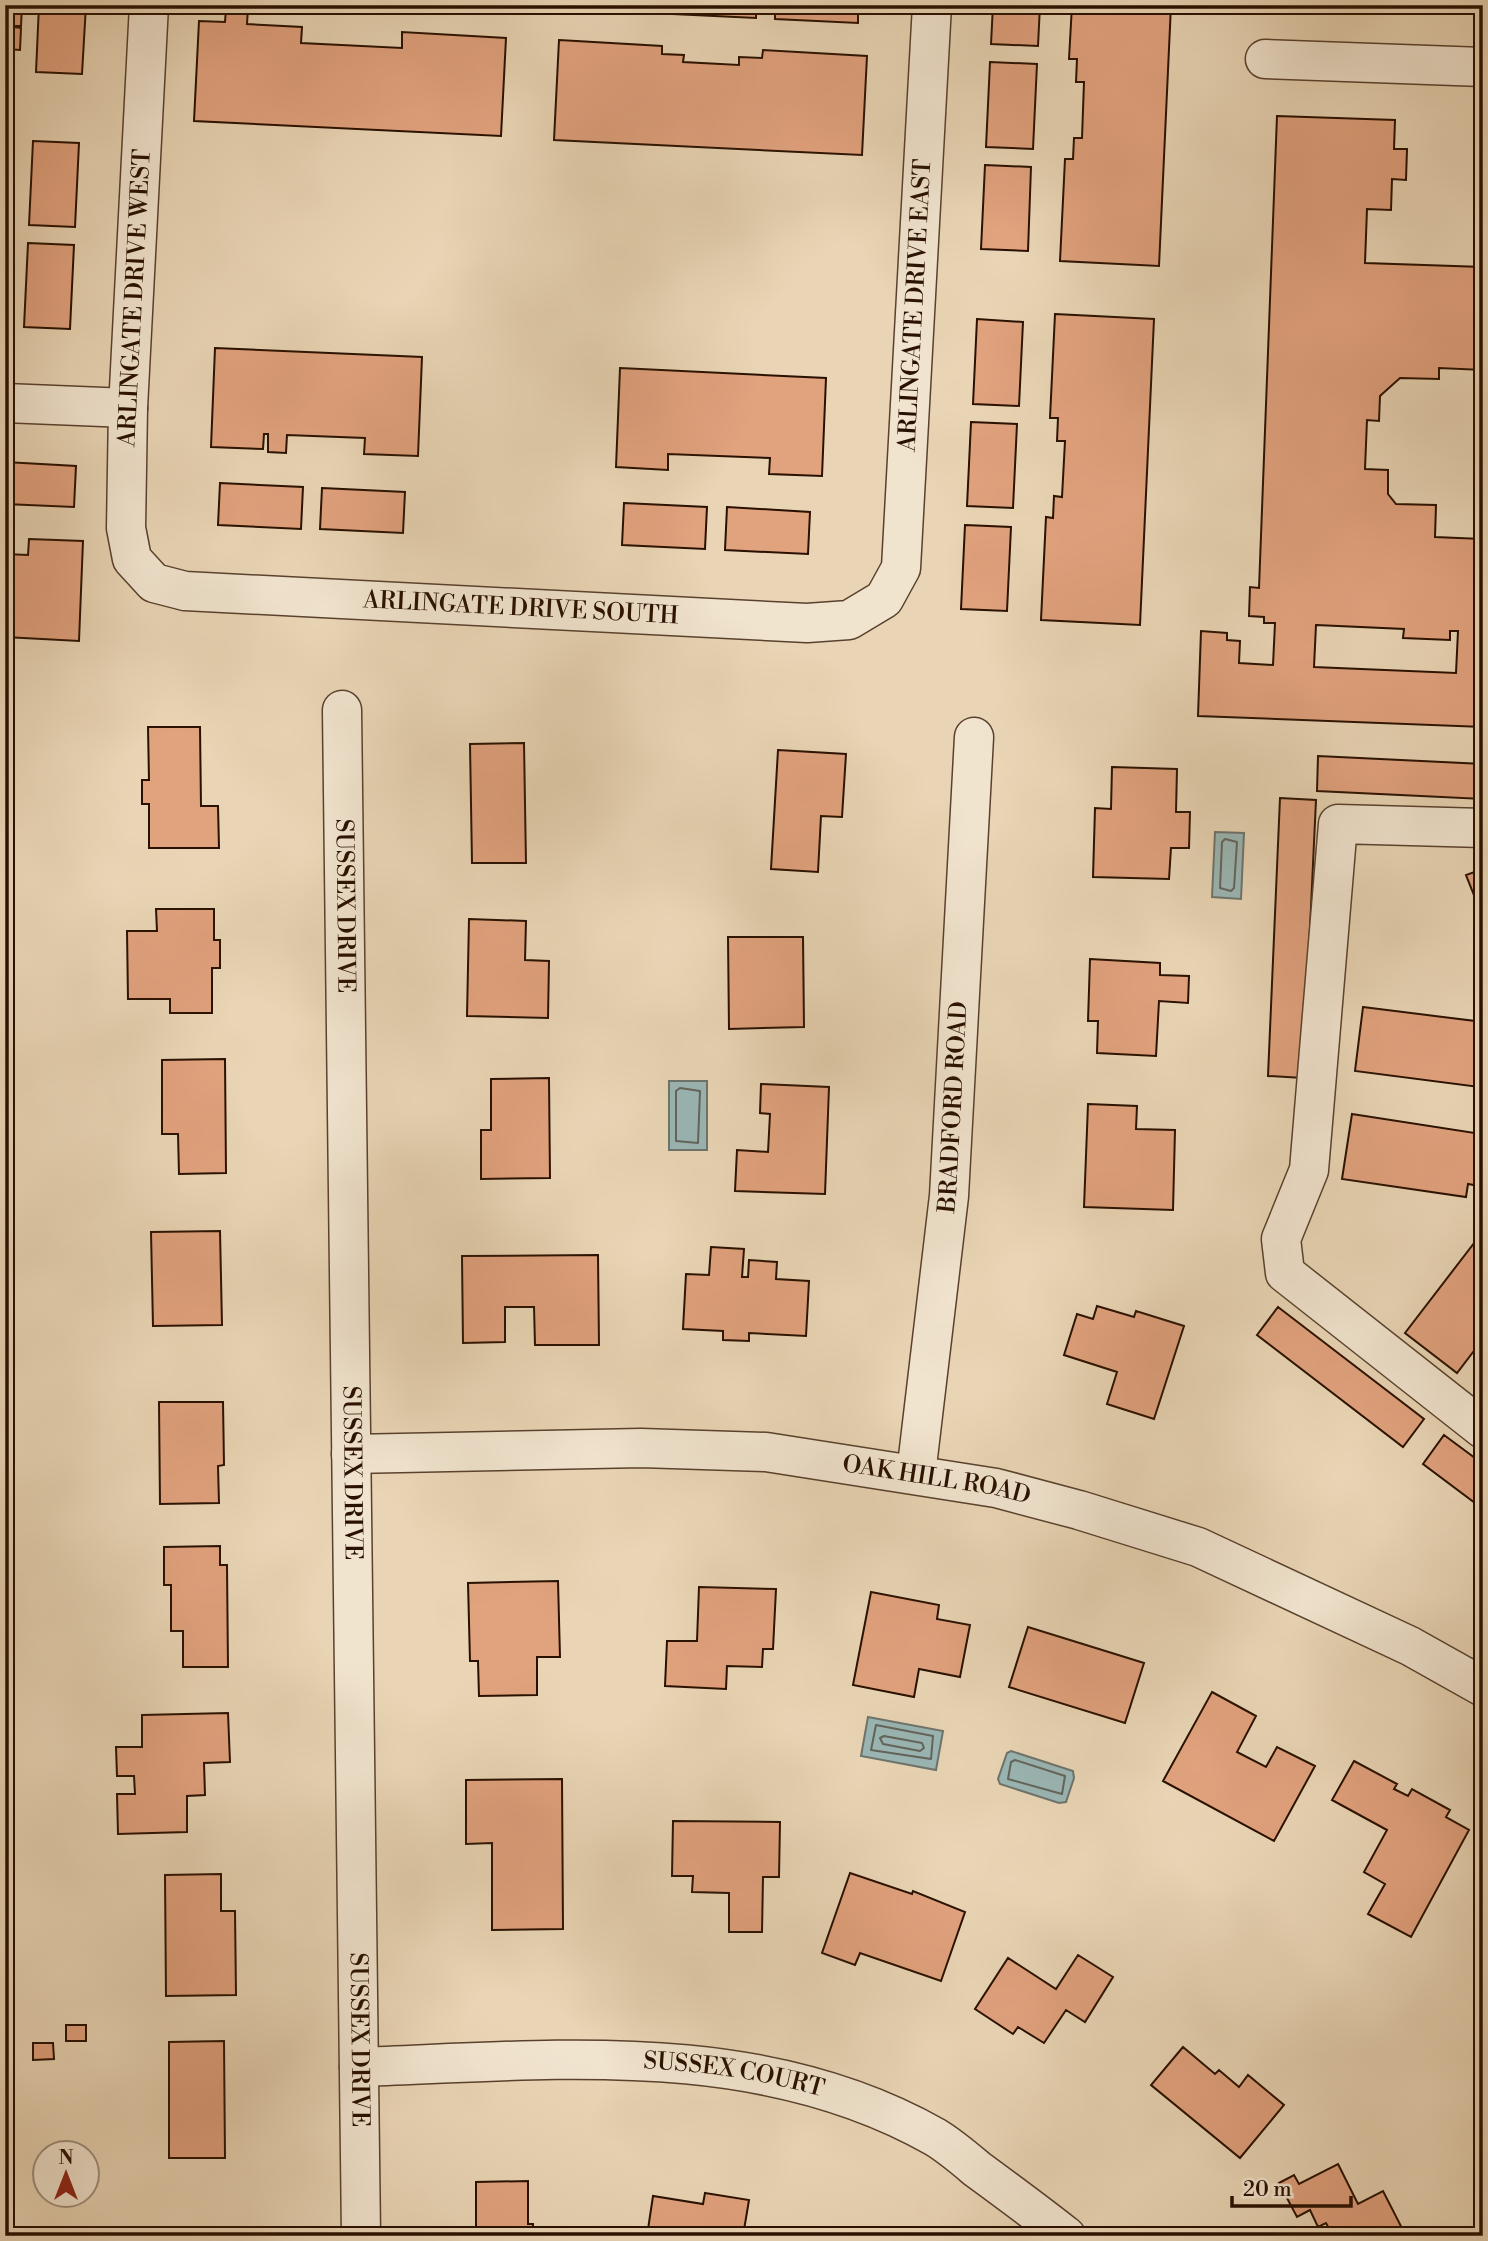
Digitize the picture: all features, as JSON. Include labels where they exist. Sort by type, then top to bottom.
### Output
[{"type":"street","name":"ARLINGATE DRIVE WEST","points":[[149,5],[128,408],[126,528],[132,559],[154,583]]},
{"type":"street","name":"ARLINGATE DRIVE EAST","points":[[884,599],[901,568],[932,5]]},
{"type":"street","points":[[1265,59],[1483,67]]},
{"type":"street","points":[[5,403],[128,408]]},
{"type":"street","name":"ARLINGATE DRIVE SOUTH","points":[[154,583],[197,592],[807,623],[849,620],[884,599]]},
{"type":"street","name":"SUSSEX DRIVE","points":[[342,710],[361,2236]]},
{"type":"street","name":"BRADFORD ROAD","points":[[916,1474],[949,1196],[974,737]]},
{"type":"street","points":[[1483,828],[1338,824],[1308,1170],[1281,1239],[1284,1273],[1483,1429]]},
{"type":"street","name":"OAK HILL ROAD","points":[[351,1454],[641,1448],[766,1452],[996,1488],[1079,1510],[1198,1547],[1410,1646],[1483,1687]]},
{"type":"street","name":"SUSSEX COURT","points":[[359,2067],[636,2060],[728,2067],[816,2086],[881,2109],[937,2138],[1066,2236]]},
{"type":"green space","points":[[1483,2002],[1483,2236],[1478,2236]]},
{"type":"water","points":[[1215,832],[1244,833],[1241,899],[1212,897]]},
{"type":"water","points":[[669,1081],[707,1081],[707,1150],[669,1150]]},
{"type":"water","points":[[868,1717],[943,1731],[936,1770],[861,1756]]},
{"type":"water","points":[[1011,1751],[1073,1771],[1074,1778],[1066,1802],[1059,1803],[1000,1784],[998,1779],[1007,1753]]},
{"type":"building","points":[[5,5],[22,5],[21,26],[7,26],[21,28],[20,50],[6,49],[5,55]]},
{"type":"building","points":[[39,5],[86,5],[82,74],[36,72]]},
{"type":"building","points":[[570,5],[653,5],[652,13],[570,9]]},
{"type":"building","points":[[673,5],[756,5],[756,18],[673,14]]},
{"type":"building","points":[[775,5],[858,5],[858,23],[775,19]]},
{"type":"building","points":[[993,5],[1040,5],[1038,46],[991,44]]},
{"type":"building","points":[[1072,5],[1171,5],[1159,266],[1060,261],[1065,159],[1073,159],[1074,138],[1082,138],[1084,82],[1076,82],[1077,59],[1069,59]]},
{"type":"building","points":[[226,8],[248,8],[247,24],[302,27],[301,43],[402,48],[402,32],[506,38],[501,136],[194,121],[199,21],[225,22]]},
{"type":"building","points":[[559,40],[662,46],[662,54],[684,55],[683,62],[739,65],[739,57],[762,58],[763,50],[867,56],[862,155],[554,140]]},
{"type":"building","points":[[990,62],[1037,64],[1033,149],[986,147]]},
{"type":"building","points":[[1277,116],[1395,120],[1394,149],[1407,149],[1406,180],[1392,179],[1391,210],[1367,209],[1365,263],[1483,267],[1483,370],[1439,368],[1439,379],[1400,378],[1380,396],[1379,421],[1367,420],[1365,469],[1388,470],[1388,494],[1396,504],[1436,505],[1435,537],[1482,539],[1483,530],[1483,633],[1478,633],[1476,675],[1483,675],[1483,727],[1198,716],[1201,631],[1227,633],[1227,640],[1240,641],[1239,663],[1273,665],[1275,623],[1264,623],[1264,617],[1249,616],[1250,587],[1259,588]],"holes":[[[1316,625],[1404,629],[1403,638],[1450,640],[1450,631],[1458,631],[1456,673],[1314,667]]]},
{"type":"building","points":[[33,141],[79,143],[75,227],[29,225]]},
{"type":"building","points":[[985,165],[1031,167],[1028,251],[981,249]]},
{"type":"building","points":[[28,243],[74,245],[70,329],[24,327]]},
{"type":"building","points":[[1055,314],[1154,319],[1140,625],[1041,620],[1046,517],[1053,518],[1054,496],[1062,497],[1065,441],[1057,441],[1058,418],[1050,418]]},
{"type":"building","points":[[977,319],[1023,322],[1019,406],[973,404]]},
{"type":"building","points":[[215,348],[422,357],[418,456],[364,454],[365,438],[287,435],[286,453],[268,452],[268,434],[264,434],[263,449],[211,447]]},
{"type":"building","points":[[620,368],[826,378],[822,476],[769,474],[770,458],[668,454],[668,470],[616,467]]},
{"type":"building","points":[[971,422],[1017,424],[1013,508],[967,506]]},
{"type":"building","points":[[5,462],[76,466],[74,507],[5,504]]},
{"type":"building","points":[[220,483],[303,487],[301,529],[218,525]]},
{"type":"building","points":[[322,488],[405,492],[403,533],[320,529]]},
{"type":"building","points":[[624,503],[707,507],[705,549],[622,545]]},
{"type":"building","points":[[727,507],[810,512],[808,554],[725,550]]},
{"type":"building","points":[[965,525],[1011,527],[1007,611],[961,609]]},
{"type":"building","points":[[29,539],[83,541],[79,641],[5,637],[5,554],[28,555]]},
{"type":"building","points":[[148,727],[200,727],[201,806],[218,806],[219,848],[149,848],[149,804],[142,804],[142,780],[149,780]]},
{"type":"building","points":[[524,743],[526,863],[472,863],[470,744]]},
{"type":"building","points":[[778,750],[846,754],[842,817],[821,816],[818,872],[771,869]]},
{"type":"building","points":[[1318,756],[1483,764],[1483,799],[1317,791]]},
{"type":"building","points":[[1112,767],[1177,769],[1176,812],[1190,812],[1189,848],[1171,848],[1169,879],[1093,877],[1095,808],[1111,809]]},
{"type":"building","points":[[1280,798],[1316,800],[1303,1078],[1268,1076]]},
{"type":"building","points":[[1483,869],[1483,918],[1466,875]]},
{"type":"building","points":[[156,909],[214,909],[214,940],[220,940],[220,968],[212,968],[212,1013],[170,1013],[170,999],[128,999],[127,931],[157,931]]},
{"type":"building","points":[[469,919],[526,921],[525,960],[549,961],[548,1018],[467,1016]]},
{"type":"building","points":[[728,937],[803,937],[804,1027],[729,1029]]},
{"type":"building","points":[[1090,959],[1160,963],[1160,975],[1189,976],[1188,1003],[1159,1001],[1156,1056],[1097,1053],[1098,1021],[1088,1021]]},
{"type":"building","points":[[1363,1007],[1483,1022],[1483,1076],[1479,1087],[1355,1071]]},
{"type":"building","points":[[225,1059],[226,1173],[179,1174],[178,1134],[162,1134],[162,1060]]},
{"type":"building","points":[[549,1078],[550,1178],[481,1179],[481,1130],[491,1130],[491,1079]]},
{"type":"building","points":[[761,1084],[829,1087],[825,1194],[735,1191],[737,1150],[768,1152],[770,1114],[760,1113]]},
{"type":"building","points":[[1088,1104],[1137,1106],[1136,1129],[1175,1130],[1173,1210],[1084,1207]]},
{"type":"building","points":[[1352,1114],[1475,1133],[1474,1144],[1483,1145],[1483,1194],[1479,1186],[1468,1184],[1466,1197],[1342,1179]]},
{"type":"building","points":[[220,1231],[222,1325],[153,1326],[151,1232]]},
{"type":"building","points":[[1481,1234],[1483,1339],[1457,1373],[1405,1333]]},
{"type":"building","points":[[711,1247],[744,1249],[742,1277],[748,1277],[749,1260],[777,1262],[776,1279],[809,1281],[806,1336],[749,1333],[749,1341],[723,1340],[723,1331],[683,1329],[686,1274],[709,1275]]},
{"type":"building","points":[[598,1255],[599,1345],[535,1345],[534,1307],[505,1307],[505,1342],[463,1343],[462,1256]]},
{"type":"building","points":[[1097,1306],[1134,1317],[1136,1311],[1184,1326],[1154,1419],[1107,1404],[1117,1372],[1064,1355],[1077,1314],[1093,1319]]},
{"type":"building","points":[[1278,1307],[1424,1419],[1403,1447],[1257,1335]]},
{"type":"building","points":[[159,1402],[223,1402],[224,1465],[218,1466],[219,1503],[160,1504]]},
{"type":"building","points":[[1444,1435],[1483,1464],[1483,1509],[1423,1464]]},
{"type":"building","points":[[220,1546],[220,1565],[227,1565],[228,1667],[183,1667],[183,1631],[171,1631],[171,1585],[164,1585],[164,1547]]},
{"type":"building","points":[[558,1581],[560,1657],[537,1657],[537,1695],[479,1696],[478,1661],[470,1661],[468,1583]]},
{"type":"building","points":[[699,1587],[776,1589],[773,1649],[763,1649],[762,1667],[727,1666],[726,1689],[665,1686],[667,1641],[697,1641]]},
{"type":"building","points":[[871,1592],[939,1605],[937,1619],[970,1625],[960,1677],[919,1669],[914,1697],[853,1685]]},
{"type":"building","points":[[1028,1627],[1144,1663],[1125,1723],[1009,1687]]},
{"type":"building","points":[[1212,1692],[1256,1716],[1237,1752],[1266,1767],[1277,1747],[1315,1766],[1274,1841],[1163,1781]]},
{"type":"building","points":[[228,1713],[230,1762],[204,1763],[205,1795],[187,1796],[187,1832],[118,1834],[117,1794],[135,1794],[134,1776],[117,1776],[116,1747],[142,1747],[142,1715]]},
{"type":"building","points":[[1354,1761],[1397,1784],[1394,1789],[1408,1796],[1412,1789],[1450,1810],[1446,1817],[1469,1830],[1411,1937],[1368,1914],[1385,1884],[1364,1872],[1387,1830],[1332,1800]]},
{"type":"building","points":[[562,1779],[563,1929],[492,1930],[492,1843],[466,1844],[466,1780]]},
{"type":"building","points":[[673,1821],[780,1822],[779,1877],[763,1877],[762,1932],[729,1932],[729,1893],[692,1892],[693,1876],[672,1876]]},
{"type":"building","points":[[850,1873],[912,1894],[913,1891],[965,1912],[941,1981],[860,1953],[855,1965],[822,1953]]},
{"type":"building","points":[[221,1874],[221,1911],[235,1911],[236,1995],[166,1996],[165,1875]]},
{"type":"building","points":[[1078,1955],[1113,1977],[1085,2022],[1066,2010],[1044,2043],[1018,2027],[1013,2034],[975,2009],[1008,1958],[1056,1989]]},
{"type":"building","points":[[66,2025],[86,2025],[86,2041],[66,2041]]},
{"type":"building","points":[[224,2041],[225,2158],[169,2158],[169,2042]]},
{"type":"building","points":[[33,2043],[53,2043],[54,2059],[33,2060]]},
{"type":"building","points":[[1183,2047],[1215,2074],[1219,2070],[1239,2087],[1248,2075],[1284,2105],[1240,2158],[1151,2085]]},
{"type":"building","points":[[1338,2164],[1358,2204],[1383,2191],[1406,2236],[1333,2236],[1326,2223],[1318,2227],[1310,2210],[1297,2217],[1279,2183],[1294,2175],[1299,2184]]},
{"type":"building","points":[[528,2181],[528,2224],[533,2224],[533,2236],[476,2236],[476,2182]]},
{"type":"building","points":[[705,2193],[749,2200],[743,2236],[647,2236],[653,2196],[703,2204]]}]
